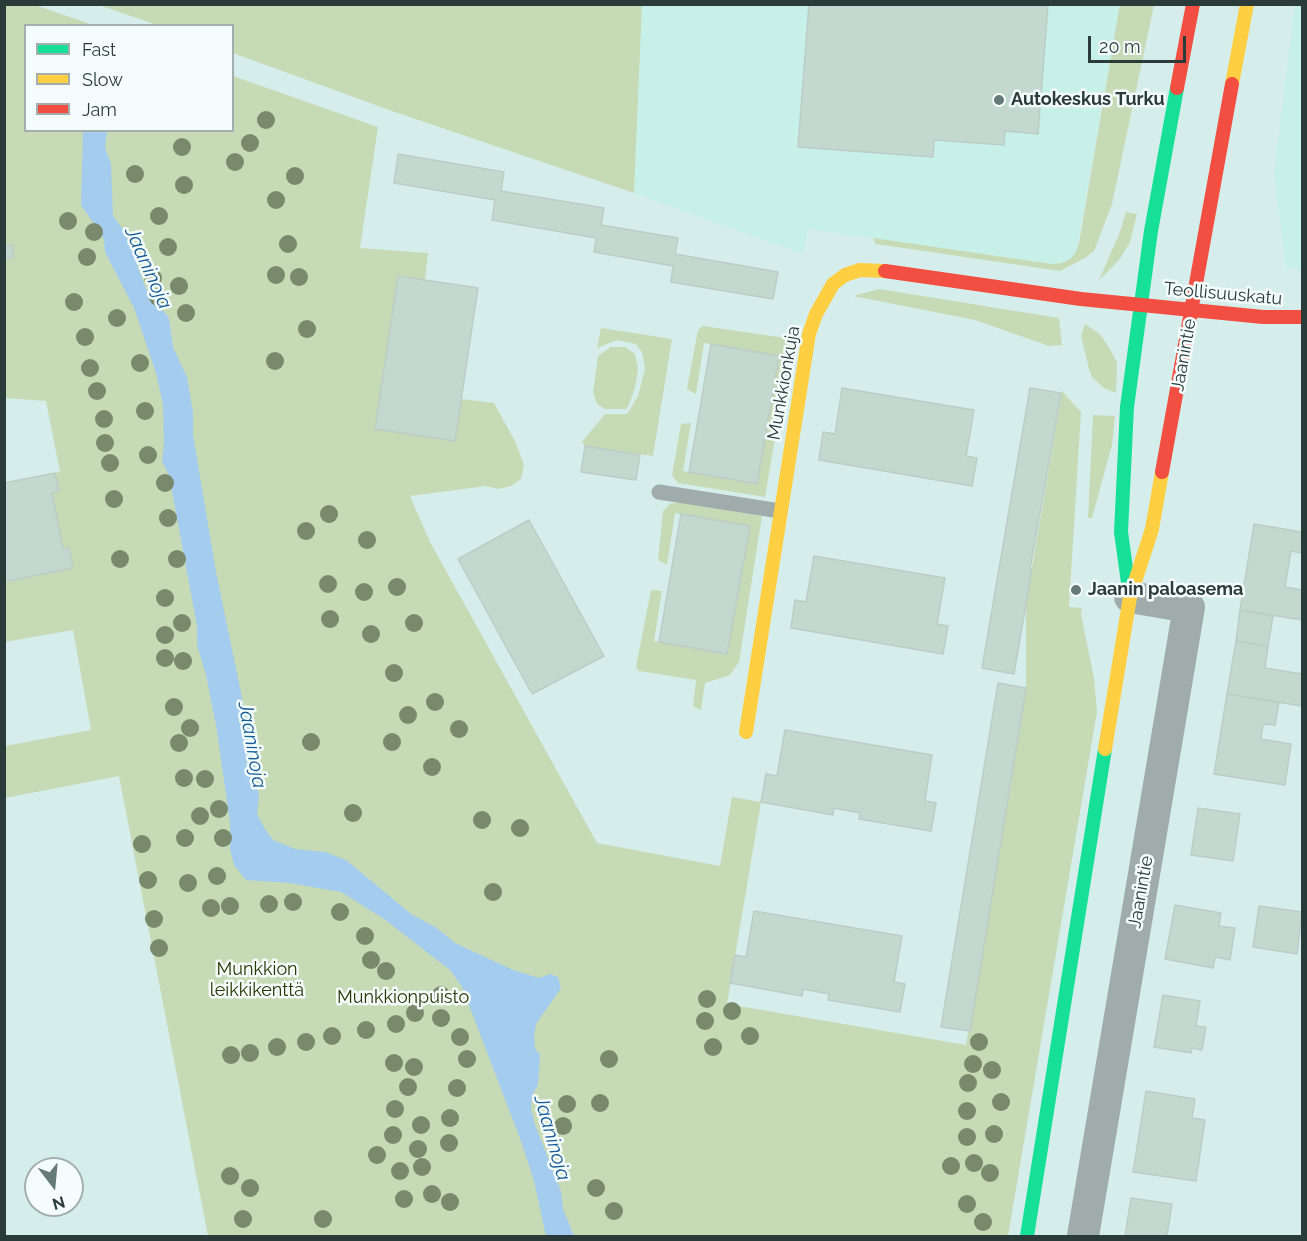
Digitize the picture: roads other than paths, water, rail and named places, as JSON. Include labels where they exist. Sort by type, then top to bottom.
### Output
[{"type":"main road","name":"Jaanintie","points":[[1130,597],[1120,532],[1127,407],[1163,161],[1193,4]]},
{"type":"main road","name":"Jaanintie","points":[[1027,1236],[1130,597],[1152,528],[1247,4]]},
{"type":"main road","name":"Munkkionkuja","points":[[746,732],[809,334],[816,314],[832,284],[845,275],[860,270],[877,270],[1060,297],[1141,305]]},
{"type":"main road","name":"Teollisuuskatu","points":[[1141,305],[1263,317],[1302,317]]},
{"type":"street","name":"Jaanintie","points":[[1083,1236],[1189,607],[1130,597]]},
{"type":"lane","points":[[659,492],[780,511]]},
{"type":"water","name":"Jaaninoja","points":[[83,132],[107,132],[105,148],[111,164],[113,216],[125,232],[146,289],[169,318],[173,347],[187,377],[193,412],[193,435],[216,572],[246,717],[253,731],[253,757],[256,762],[254,773],[259,796],[257,814],[273,840],[295,849],[325,852],[346,860],[411,914],[437,928],[455,943],[513,970],[539,978],[550,974],[558,977],[561,988],[536,1024],[535,1048],[540,1055],[538,1085],[532,1095],[531,1109],[561,1191],[563,1209],[574,1236],[546,1236],[534,1181],[521,1141],[462,987],[450,970],[384,919],[341,892],[289,883],[246,880],[234,865],[230,849],[230,822],[216,725],[206,675],[197,645],[197,626],[169,475],[162,462],[163,405],[156,373],[134,308],[105,252],[104,239],[81,205]]},
{"type":"place","name":"Autokeskus Turku","points":[[999,100]]},
{"type":"place","name":"Jaanin paloasema","points":[[1076,590]]},
{"type":"park label","name":"Munkkion leikkikenttä","points":[[257,980]]},
{"type":"park label","name":"Munkkionpuisto","points":[[403,998]]}]
